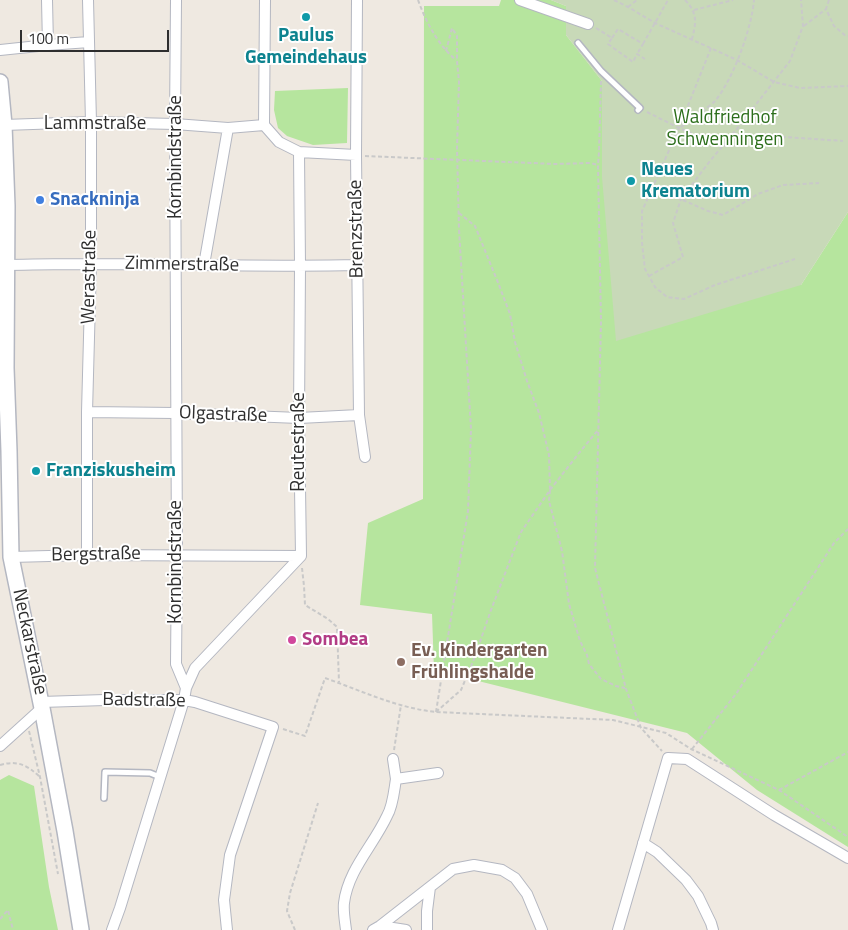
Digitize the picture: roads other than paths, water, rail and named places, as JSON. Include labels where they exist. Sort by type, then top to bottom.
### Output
[{"type":"main road","name":"Neckarstraße","points":[[0,82],[4,125],[7,206],[6,265],[2,314],[3,366],[9,451],[11,557],[65,831],[81,930]]},
{"type":"street","points":[[46,0],[48,45]]},
{"type":"street","name":"Werastraße","points":[[86,555],[91,263],[91,122],[88,0]]},
{"type":"street","name":"Kornbindstraße","points":[[176,0],[176,664],[186,688]]},
{"type":"street","points":[[265,0],[264,125],[279,142],[299,152],[356,155]]},
{"type":"street","name":"Brenzstraße","points":[[357,0],[356,155],[359,415],[365,457]]},
{"type":"street","points":[[520,0],[588,24]]},
{"type":"street","points":[[0,50],[89,42]]},
{"type":"street","name":"Lammstraße","points":[[4,125],[91,122],[175,124],[228,128],[264,125]]},
{"type":"street","points":[[204,265],[228,128]]},
{"type":"street","name":"Reutestraße","points":[[299,152],[300,556]]},
{"type":"street","name":"Zimmerstraße","points":[[6,265],[91,263],[358,265]]},
{"type":"street","name":"Olgastraße","points":[[87,412],[299,418],[359,415]]},
{"type":"street","name":"Bergstraße","points":[[11,557],[86,555],[300,556]]},
{"type":"street","points":[[112,930],[184,700],[186,688],[195,668],[300,556]]},
{"type":"street","name":"Badstraße","points":[[41,705],[105,700],[184,700],[277,728],[230,855],[224,900],[227,930]]},
{"type":"street","points":[[0,746],[41,705]]},
{"type":"street","points":[[621,929],[643,843],[668,758],[688,759],[774,814],[848,858]]},
{"type":"street","points":[[346,930],[344,904],[349,882],[388,814],[396,779],[393,759]]},
{"type":"street","points":[[396,779],[438,773]]},
{"type":"street","points":[[643,843],[657,852],[686,880],[698,896],[713,930]]},
{"type":"street","points":[[377,928],[453,869],[474,865],[502,870],[515,878],[527,894],[542,930]]},
{"type":"street","points":[[427,930],[430,887]]},
{"type":"street","points":[[377,928],[406,930]]},
{"type":"lane","points":[[578,43],[601,71],[639,109]]},
{"type":"lane","points":[[104,798],[105,772],[150,773],[160,777]]},
{"type":"place","name":"Paulus Gemeindehaus","points":[[306,17]]},
{"type":"place","name":"Neues Krematorium","points":[[631,181]]},
{"type":"place","name":"Snackninja","points":[[40,200]]},
{"type":"place","name":"Franziskusheim","points":[[36,471]]},
{"type":"place","name":"Sombea","points":[[292,640]]},
{"type":"place","name":"Ev. Kindergarten Frühlingshalde","points":[[401,662]]},
{"type":"park label","name":"Waldfriedhof Schwenningen","points":[[725,129]]}]
